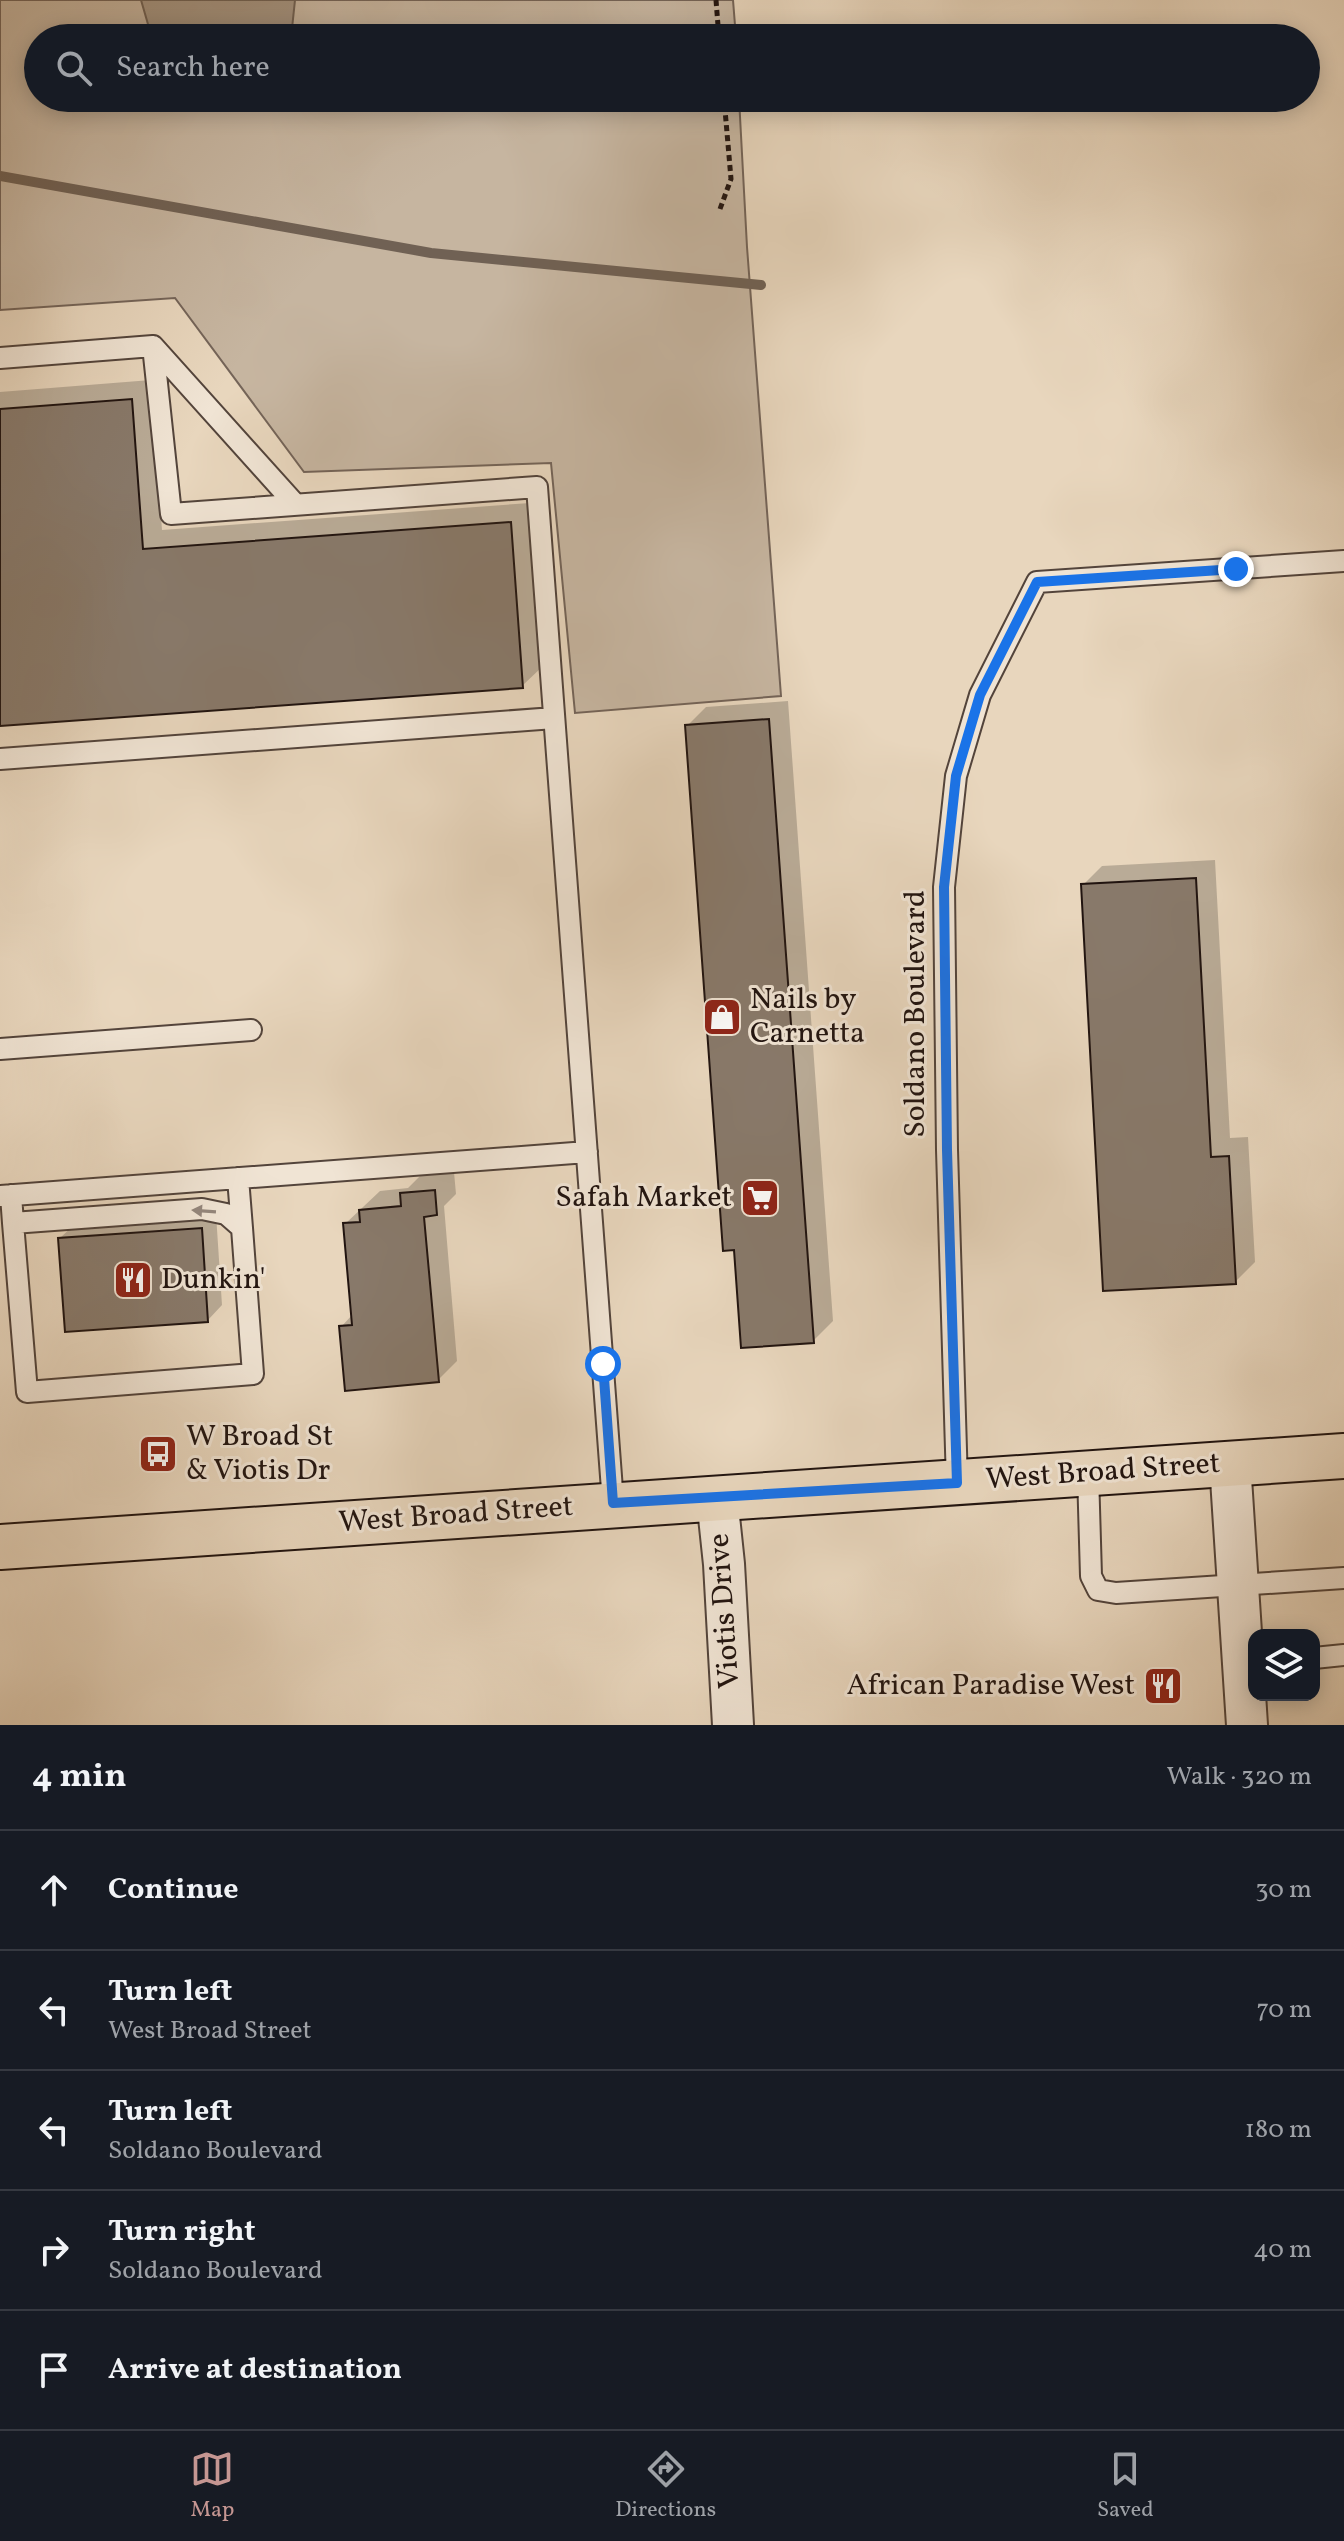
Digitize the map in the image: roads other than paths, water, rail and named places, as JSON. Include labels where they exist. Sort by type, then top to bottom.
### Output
[{"type":"main road","name":"West Broad Street","points":[[0,1547],[613,1503],[1344,1456]]},
{"type":"street","points":[[1230,1463],[1238,1585],[1248,1657]]},
{"type":"street","name":"Viotis Drive","points":[[717,1498],[733,1725]]},
{"type":"street","points":[[1247,1725],[1248,1694]]},
{"type":"lane","points":[[0,358],[153,346]]},
{"type":"lane","points":[[153,346],[295,504]]},
{"type":"lane","points":[[153,346],[171,514],[537,487],[613,1503]]},
{"type":"lane","name":"Soldano Boulevard","points":[[957,1483],[947,1150],[944,887],[956,776],[980,695],[1037,582],[1344,561]]},
{"type":"lane","points":[[0,759],[554,718]]},
{"type":"lane","points":[[0,1049],[251,1030]]},
{"type":"lane","points":[[238,1178],[253,1374],[27,1392],[13,1223],[6,1195],[587,1152]]},
{"type":"lane","points":[[13,1223],[202,1209],[226,1214],[242,1228]]},
{"type":"lane","points":[[1088,1473],[1091,1576],[1098,1590],[1116,1593],[1344,1578]]},
{"type":"lane","points":[[1320,1657],[1344,1655]]},
{"type":"waterway","points":[[0,176],[431,253],[761,285]]},
{"type":"place","name":"Nails by Carnetta","points":[[722,1017]]},
{"type":"place","name":"Safah Market","points":[[760,1198]]},
{"type":"place","name":"Dunkin'","points":[[133,1280]]},
{"type":"place","name":"W Broad St & Viotis Dr","points":[[158,1454]]},
{"type":"place","name":"African Paradise West","points":[[1163,1686]]}]
